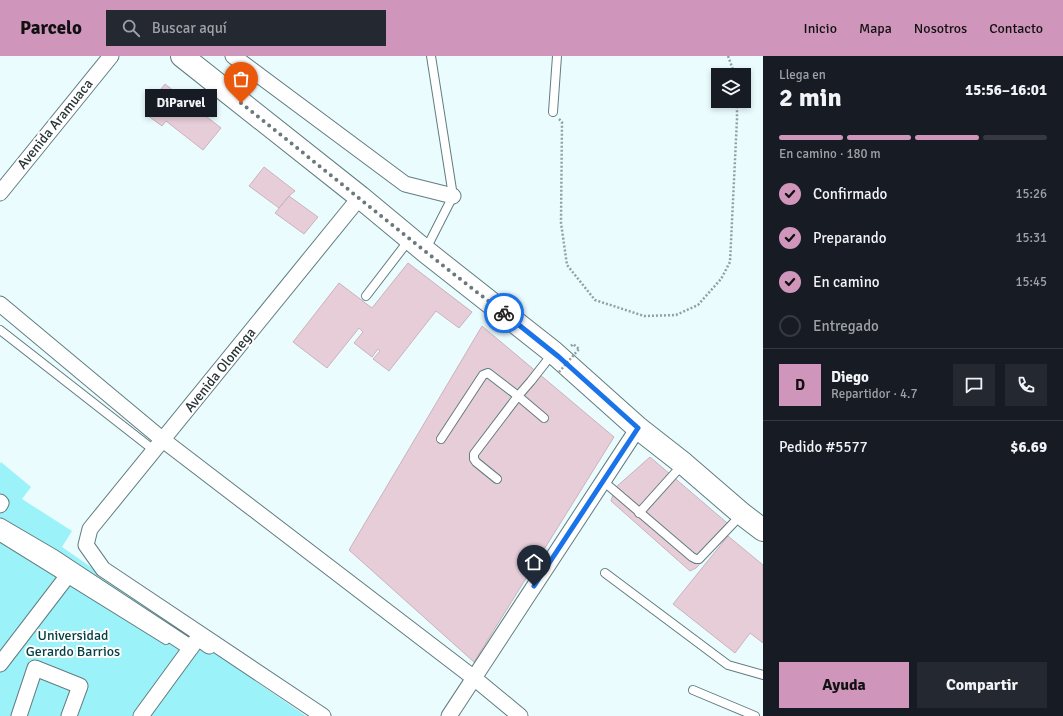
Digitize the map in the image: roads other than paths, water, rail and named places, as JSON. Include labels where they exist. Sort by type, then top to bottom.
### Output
[{"type":"highway","points":[[182,56],[360,198],[556,362],[684,464],[763,530]]},
{"type":"street","name":"Avenida Aramuaca","points":[[0,193],[111,56]]},
{"type":"street","points":[[233,56],[406,184],[453,196]]},
{"type":"street","name":"Avenida Olomega","points":[[187,645],[103,569],[86,545],[90,530],[360,198]]},
{"type":"street","points":[[0,304],[159,445],[474,678],[520,716]]},
{"type":"street","points":[[449,716],[638,428]]},
{"type":"street","points":[[0,526],[67,574],[187,645],[323,716]]},
{"type":"street","points":[[0,664],[67,574]]},
{"type":"street","points":[[140,716],[187,645],[198,638],[312,716]]},
{"type":"street","points":[[19,716],[35,668],[80,686],[69,716]]},
{"type":"lane","points":[[366,296],[417,245],[453,196],[431,56]]},
{"type":"lane","points":[[553,112],[557,56]]},
{"type":"lane","points":[[0,330],[159,445]]},
{"type":"lane","points":[[497,479],[476,462],[474,459],[474,454],[531,381],[556,362]]},
{"type":"lane","points":[[441,439],[483,375],[488,373],[544,418]]},
{"type":"lane","points":[[639,512],[684,464]]},
{"type":"lane","points":[[603,481],[696,559],[699,559],[742,514]]},
{"type":"lane","points":[[0,537],[67,574],[0,653]]},
{"type":"lane","points":[[605,573],[728,665],[763,675]]},
{"type":"lane","points":[[693,690],[755,716]]},
{"type":"place","name":"DiParvel","points":[[241,103]]},
{"type":"park label","name":"Universidad Gerardo Barrios","points":[[73,644]]}]
